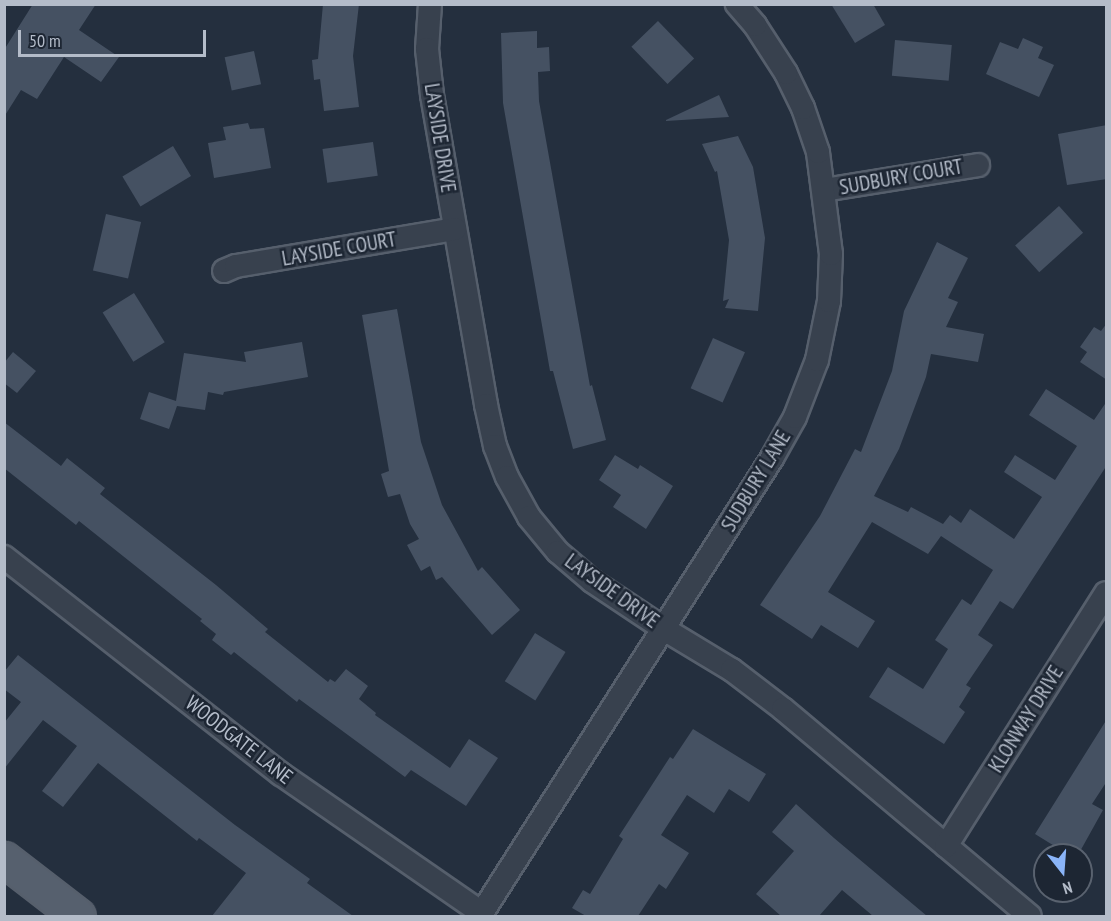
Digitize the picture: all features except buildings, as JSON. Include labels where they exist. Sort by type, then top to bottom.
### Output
[{"type":"main road","points":[[4,859],[78,916]]},
{"type":"street","name":"LAYSIDE DRIVE","points":[[430,4],[427,50],[455,229],[495,446],[522,506],[558,552],[592,580],[663,629],[732,670],[783,709],[1030,916]]},
{"type":"street","name":"SUDBURY LANE","points":[[481,915],[772,458],[809,385],[820,348],[828,301],[831,254],[818,152],[803,108],[786,73],[755,25],[737,4]]},
{"type":"street","name":"SUDBURY COURT","points":[[824,190],[978,165]]},
{"type":"street","name":"LAYSIDE COURT","points":[[224,271],[236,266],[455,229]]},
{"type":"street","name":"WOODGATE LANE","points":[[4,557],[281,774],[481,915]]},
{"type":"street","name":"KLONWAY DRIVE","points":[[946,846],[1107,593]]}]
